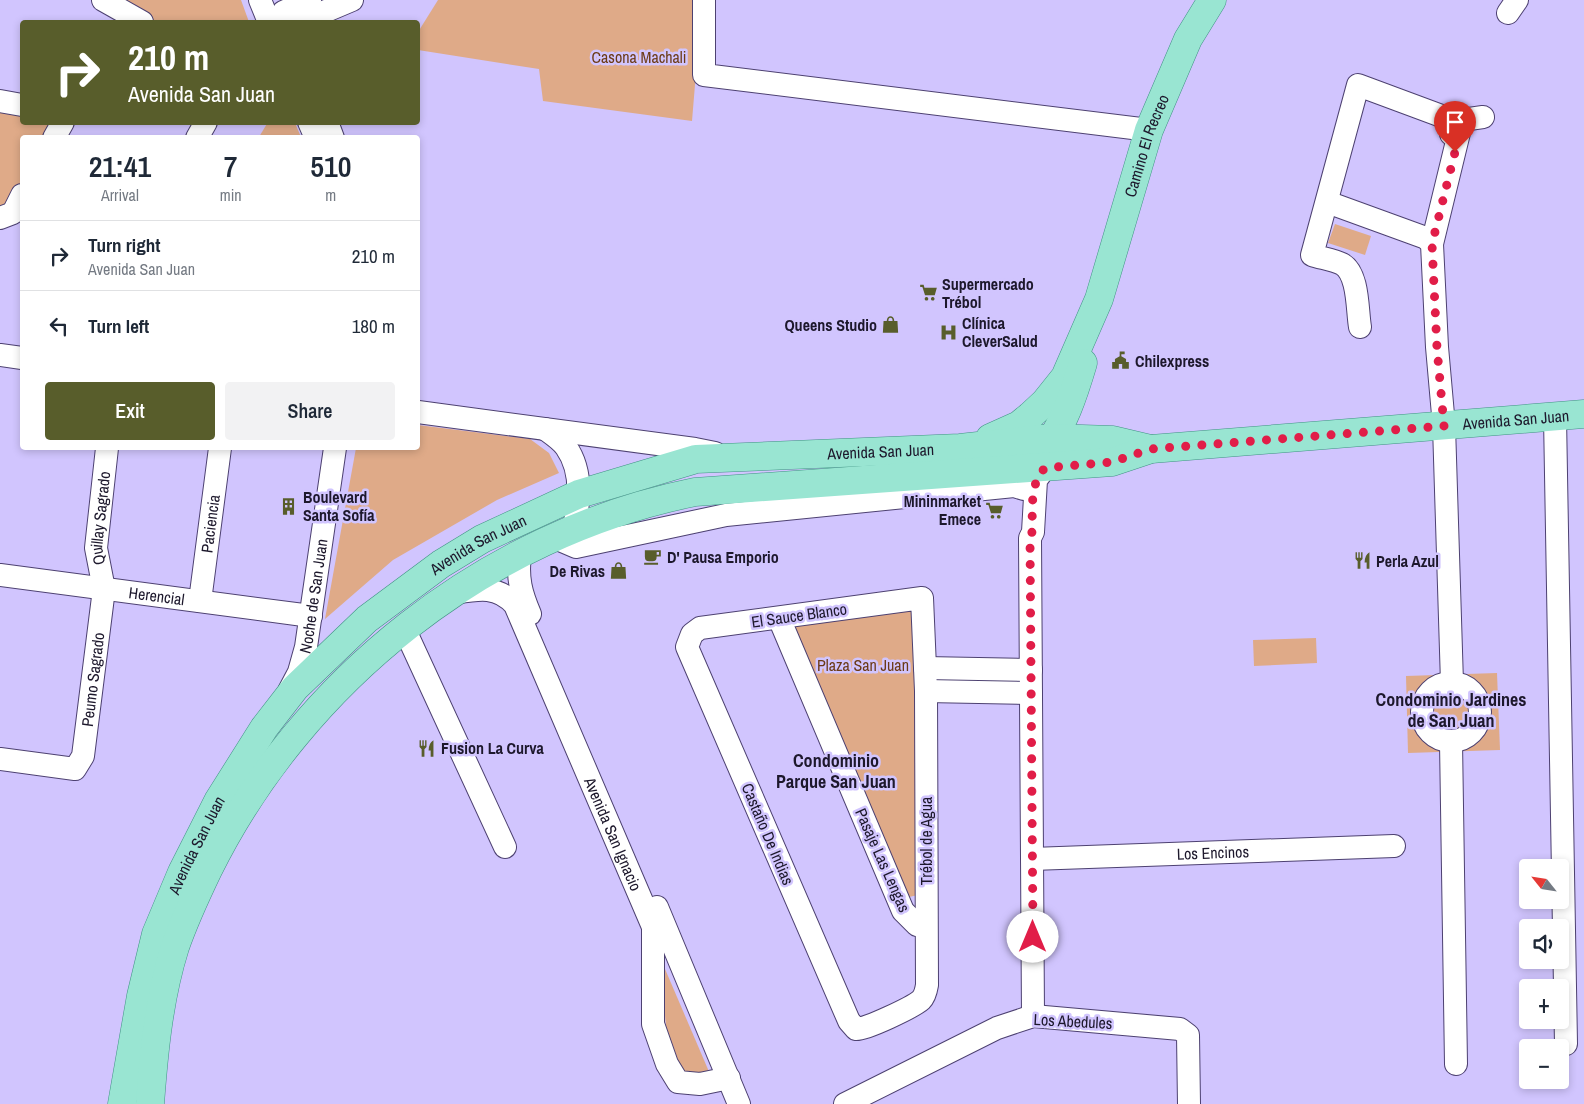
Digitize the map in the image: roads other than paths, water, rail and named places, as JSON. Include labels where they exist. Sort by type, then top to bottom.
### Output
[{"type":"main road","name":"Camino El Recreo","points":[[960,448],[1019,425],[1046,402],[1064,377],[1099,299],[1149,130],[1188,39],[1212,0]]},
{"type":"main road","name":"Camino El Recreo","points":[[1010,477],[1035,456],[1052,438],[1071,401],[1095,327],[1099,299]]},
{"type":"main road","points":[[1071,401],[1078,420],[1090,429],[1113,440]]},
{"type":"main road","name":"Avenida San Juan","points":[[150,1104],[162,1002],[176,947],[196,896],[220,846],[245,805],[277,758],[313,713],[348,676],[404,628],[455,593],[520,555],[564,534],[633,508],[695,492],[1010,477],[1045,468],[1112,462],[1151,449],[1584,414]]},
{"type":"main road","name":"Avenida San Juan","points":[[122,1104],[141,996],[156,934],[182,872],[218,801],[264,728],[295,688],[367,619],[441,564],[482,539],[579,494],[696,459],[725,456],[960,448],[1052,438],[1113,440],[1151,449]]},
{"type":"street","points":[[104,0],[139,20]]},
{"type":"street","points":[[260,0],[284,16],[352,0]]},
{"type":"street","points":[[284,16],[310,0]]},
{"type":"street","points":[[704,0],[704,75],[1149,130]]},
{"type":"street","points":[[1360,327],[1353,280],[1349,271],[1342,264],[1312,255],[1358,85],[1454,121],[1483,117]]},
{"type":"street","points":[[0,101],[20,105]]},
{"type":"street","points":[[1452,683],[1438,426],[1437,348],[1429,241],[1459,133],[1454,121]]},
{"type":"street","points":[[0,218],[13,213],[20,199]]},
{"type":"street","points":[[1327,202],[1429,241]]},
{"type":"street","points":[[0,355],[20,358]]},
{"type":"street","points":[[420,412],[695,449],[725,456]]},
{"type":"street","points":[[1555,416],[1566,1039]]},
{"type":"street","points":[[546,429],[566,446],[575,465],[579,494],[578,509],[564,534]]},
{"type":"street","name":"Quillay Sagrado","points":[[104,589],[96,548],[107,450]]},
{"type":"street","name":"Paciencia","points":[[200,601],[220,450]]},
{"type":"street","name":"Noche de San Juan","points":[[279,710],[299,672],[311,616],[336,450]]},
{"type":"street","points":[[1033,1016],[1030,538],[1036,480],[1045,468]]},
{"type":"street","points":[[1010,477],[1027,501],[1026,532],[1030,538]]},
{"type":"street","name":"Avenida San Juan","points":[[564,534],[576,547],[726,515],[1014,486],[1010,477]]},
{"type":"street","name":"Avenida San Ignacio","points":[[520,555],[517,573],[519,586],[585,754],[658,925],[729,1078],[739,1104]]},
{"type":"street","name":"Herencial","points":[[0,575],[311,616]]},
{"type":"street","name":"Peumo Sagrado","points":[[0,759],[74,769],[83,756],[104,589]]},
{"type":"street","name":"Avenida San Ignacio","points":[[455,593],[479,589],[495,592],[507,596],[515,605],[585,754]]},
{"type":"street","name":"El Sauce Blanco","points":[[687,647],[692,634],[700,628],[922,598]]},
{"type":"street","name":"Trébol de Agua","points":[[849,1022],[853,1027],[860,1029],[916,1003],[924,996],[928,985],[926,927],[926,691],[922,598]]},
{"type":"street","name":"Pasaje Las Lengas","points":[[779,618],[902,911],[917,925],[926,927]]},
{"type":"street","points":[[404,628],[505,847]]},
{"type":"street","name":"Castaño De Indias","points":[[687,647],[849,1022]]},
{"type":"street","points":[[925,668],[1031,670]]},
{"type":"street","points":[[1452,683],[1470,690],[1478,701],[1480,708],[1479,720],[1473,732],[1467,737],[1451,742],[1435,737],[1427,730],[1422,720],[1422,709],[1428,693],[1436,687],[1452,683]]},
{"type":"street","points":[[926,691],[1031,693]]},
{"type":"street","points":[[1451,742],[1456,1064]]},
{"type":"street","name":"Los Encinos","points":[[1032,858],[1394,846]]},
{"type":"street","name":"Avenida San Ignacio","points":[[658,925],[653,1024],[667,1064],[678,1082],[700,1084],[729,1078]]},
{"type":"street","name":"Los Abedules","points":[[845,1104],[997,1028],[1033,1016],[1180,1029],[1188,1035],[1189,1104]]},
{"type":"place","name":"Supermercado Trébol","points":[[928,293]]},
{"type":"place","name":"Queens Studio","points":[[891,325]]},
{"type":"place","name":"Clínica CleverSalud","points":[[948,332]]},
{"type":"place","name":"Chilexpress","points":[[1121,361]]},
{"type":"place","name":"Boulevard Santa Sofía","points":[[289,506]]},
{"type":"place","name":"Mininmarket Emece","points":[[995,510]]},
{"type":"place","name":"D' Pausa Emporio","points":[[653,557]]},
{"type":"place","name":"Perla Azul","points":[[1362,561]]},
{"type":"place","name":"De Rivas","points":[[619,571]]},
{"type":"place","name":"Fusion La Curva","points":[[427,748]]},
{"type":"district","name":"Condominio Jardines de San Juan","points":[[1451,710]]},
{"type":"district","name":"Condominio Parque San Juan","points":[[836,770]]},
{"type":"park label","name":"Casona Machali","points":[[639,57]]},
{"type":"park label","name":"Plaza San Juan","points":[[863,665]]}]
